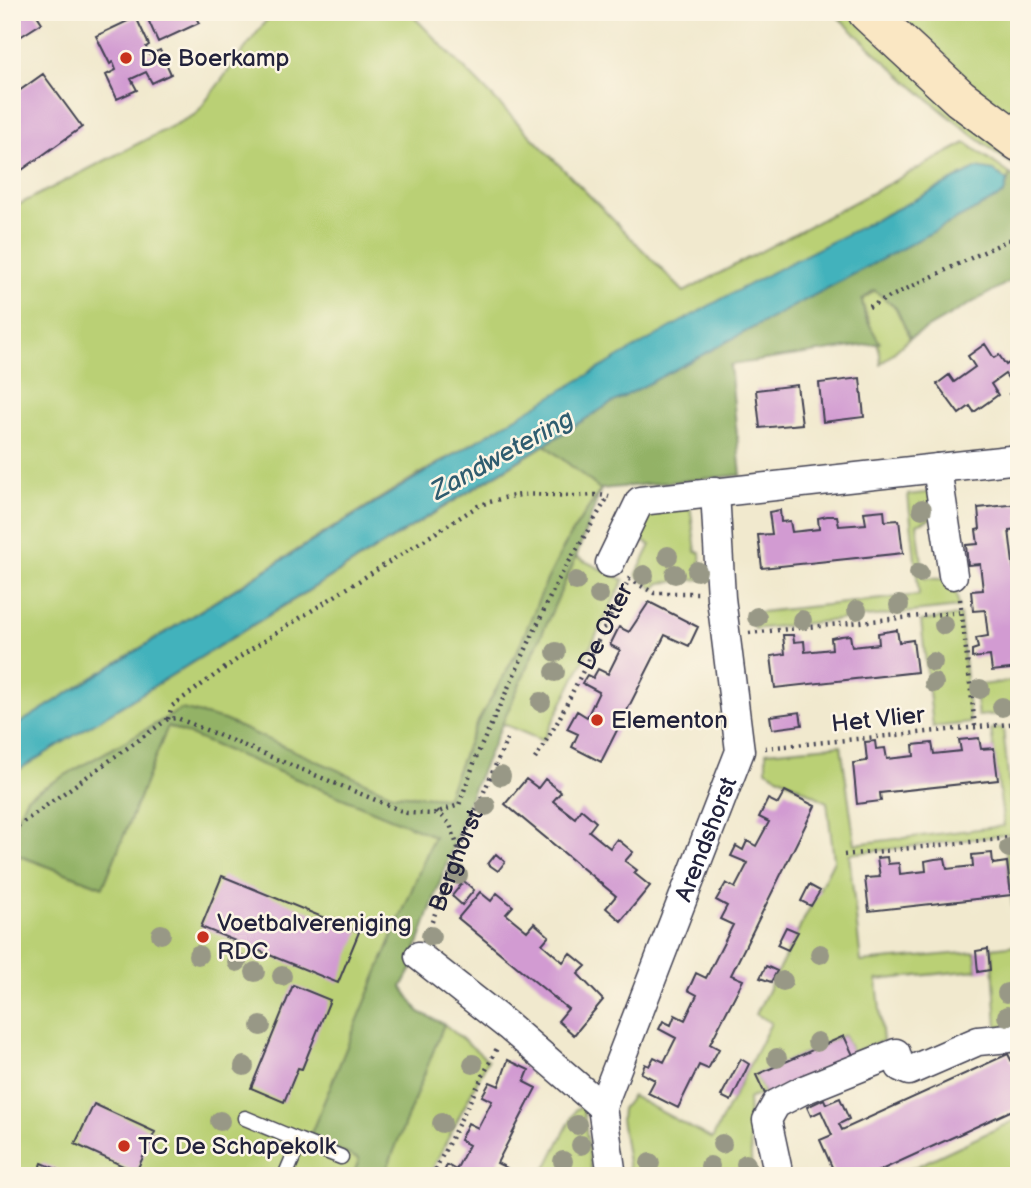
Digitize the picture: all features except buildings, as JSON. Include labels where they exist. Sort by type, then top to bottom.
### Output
[{"type":"street","points":[[867,12],[960,98],[1019,142]]},
{"type":"street","points":[[610,563],[640,501],[1019,459]]},
{"type":"street","points":[[937,468],[953,575]]},
{"type":"street","name":"Arendshorst","points":[[612,1176],[602,1107],[740,751],[721,597],[715,491]]},
{"type":"street","points":[[419,956],[508,1026],[602,1107]]},
{"type":"street","points":[[779,1176],[767,1121],[776,1104],[867,1063],[896,1053],[900,1066],[909,1071],[978,1041],[1019,1037]]},
{"type":"lane","points":[[246,1118],[341,1157]]},
{"type":"lane","points":[[285,1176],[300,1142]]},
{"type":"path","points":[[869,307],[1019,235]]},
{"type":"path","points":[[168,719],[172,706],[257,645],[478,506],[531,492],[580,496],[596,493],[640,501]]},
{"type":"path","points":[[12,830],[168,719],[177,718],[407,813],[432,814],[436,810],[459,805],[477,755],[557,582],[608,497]]},
{"type":"path","points":[[953,575],[958,581],[975,726]]},
{"type":"path","name":"De Otter","points":[[535,759],[558,721],[629,579],[654,593],[687,591],[721,597]]},
{"type":"path","points":[[727,635],[962,612]]},
{"type":"path","name":"Het Vlier","points":[[740,751],[1019,723]]},
{"type":"path","name":"Berghorst","points":[[419,956],[459,849],[507,739]]},
{"type":"path","points":[[436,810],[450,824],[459,849]]},
{"type":"path","points":[[844,855],[1019,837]]},
{"type":"path","points":[[432,1176],[508,1026]]},
{"type":"green space","points":[[265,12],[409,12],[684,292],[966,143],[1010,174],[1007,181],[1001,176],[977,168],[702,310],[409,480],[12,728],[12,208],[196,114],[268,18]]},
{"type":"green space","points":[[833,12],[849,12],[1019,156],[1019,169],[923,95]]},
{"type":"green space","points":[[890,12],[1019,12],[1019,123],[984,99]]},
{"type":"green space","points":[[1010,174],[1019,180],[1019,276],[910,338],[896,308],[874,290],[862,300],[865,317],[880,343],[730,365],[741,475],[601,490],[545,445],[608,405],[1004,194]]},
{"type":"green space","points":[[875,290],[896,308],[910,338],[881,364],[878,346],[862,300]]},
{"type":"green space","points":[[545,445],[601,489],[569,537],[517,652],[474,729],[446,798],[392,794],[182,709],[27,797],[12,829],[12,774]]},
{"type":"green space","points":[[600,491],[576,557],[472,792],[416,950],[415,963],[402,987],[419,1012],[444,1024],[384,1176],[353,1176],[359,1159],[309,1138],[434,836],[168,726],[103,887],[12,853],[12,829],[27,797],[182,709],[224,720],[392,794],[446,798],[474,729],[517,652],[546,582],[569,537]]},
{"type":"green space","points":[[934,492],[935,517],[917,524],[924,578],[954,580],[959,607],[754,629],[752,613],[919,595],[908,495]]},
{"type":"green space","points":[[690,505],[696,552],[700,552],[702,579],[660,583],[654,589],[636,575],[651,545],[634,538],[648,510]]},
{"type":"green space","points":[[576,557],[624,580],[543,741],[501,723]]},
{"type":"green space","points":[[960,615],[970,723],[933,727],[921,621]]},
{"type":"green space","points":[[1019,680],[1019,705],[1002,714],[978,716],[974,686]]},
{"type":"green space","name":"Voetbalvereniging RDC","points":[[168,726],[435,836],[373,987],[419,1012],[353,1176],[12,1176],[12,853],[103,887]]},
{"type":"green space","points":[[1003,728],[1014,834],[849,854],[861,962],[975,952],[977,970],[877,980],[883,1041],[852,1052],[844,1035],[756,1075],[764,1093],[748,1099],[752,1176],[630,1176],[621,1119],[622,1109],[632,1096],[712,1139],[771,1023],[756,1014],[834,860],[827,802],[766,770],[766,752],[841,745],[855,844],[1004,826],[991,729]]},
{"type":"green space","points":[[1015,841],[1019,873],[1019,1025],[997,1027],[992,948],[1017,945],[1005,842]]},
{"type":"green space","points":[[444,1024],[488,1060],[429,1176],[384,1176]]},
{"type":"green space","points":[[583,1106],[592,1176],[542,1176],[576,1109]]},
{"type":"green space","points":[[1019,1118],[1019,1176],[896,1176]]},
{"type":"water","name":"Zandwetering","points":[[977,168],[994,171],[1007,181],[1004,194],[608,405],[12,774],[12,728],[353,516],[611,362],[767,275]]},
{"type":"place","name":"De Boerkamp","points":[[126,58]]},
{"type":"place","name":"Elementon","points":[[597,720]]},
{"type":"place","name":"Voetbalvereniging RDC","points":[[203,937]]},
{"type":"place","name":"TC De Schapekolk","points":[[124,1146]]}]
